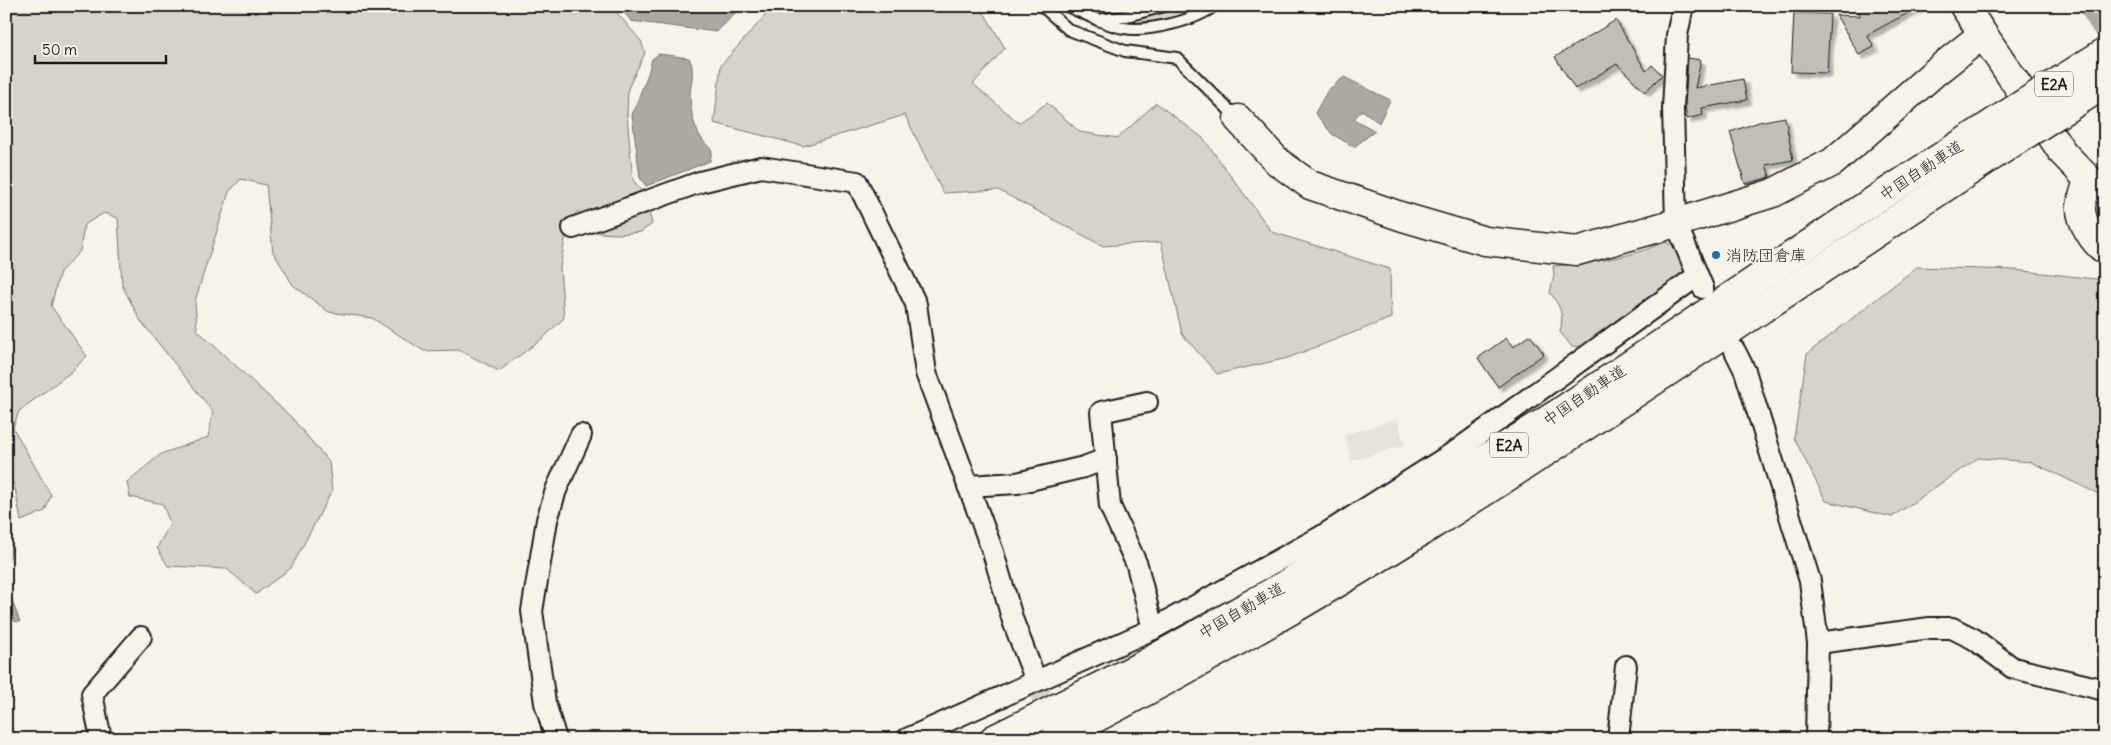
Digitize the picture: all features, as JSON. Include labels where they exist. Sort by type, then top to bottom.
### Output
[{"type":"main road","points":[[1964,6],[2063,152],[2096,184],[2081,209],[2088,230],[2096,244],[2105,250]]},
{"type":"main road","points":[[1238,119],[1278,162],[1310,185],[1402,217],[1485,241],[1577,251],[1773,193],[1833,162],[1934,73],[1982,35]]},
{"type":"main road","name":"中国自動車道","points":[[994,739],[1145,664],[1311,569],[1557,414],[1864,206],[2105,52]]},
{"type":"main road","name":"中国自動車道","points":[[1055,739],[1152,689],[1292,609],[1425,529],[1571,436],[1870,235],[2105,84]]},
{"type":"street","points":[[907,739],[1153,629],[1322,536],[1456,451],[1700,282],[1676,223],[1673,108],[1677,35],[1683,6]]},
{"type":"street","points":[[574,228],[700,182],[761,167],[857,182],[916,304],[926,373],[993,552],[1013,621],[1036,681]]},
{"type":"street","points":[[1735,351],[1745,371],[1810,581],[1818,643],[1816,739]]},
{"type":"street","points":[[1147,402],[1101,412],[1110,506],[1137,565],[1153,629]]},
{"type":"street","points":[[556,739],[546,703],[532,611],[547,520],[556,490],[581,435]]},
{"type":"street","points":[[968,486],[1017,483],[1106,459]]},
{"type":"street","points":[[1818,643],[1930,628],[1952,628],[1974,639],[2013,668],[2105,690]]},
{"type":"street","points":[[101,739],[92,694],[141,637]]},
{"type":"street","points":[[1618,739],[1626,666]]},
{"type":"lane","points":[[1042,6],[1069,30],[1125,51],[1177,58],[1238,119]]},
{"type":"lane","points":[[1067,6],[1098,20],[1124,28],[1147,29],[1179,21],[1214,6]]},
{"type":"lane","points":[[1098,20],[1127,16],[1165,6]]},
{"type":"shaded area","points":[[6,6],[611,6],[641,41],[645,53],[628,88],[627,116],[633,180],[645,196],[652,224],[641,232],[600,233],[592,230],[578,211],[568,223],[560,267],[564,318],[543,338],[499,371],[459,350],[424,351],[372,318],[329,312],[293,285],[273,252],[266,185],[241,179],[229,192],[195,301],[197,330],[291,417],[329,462],[332,491],[291,568],[256,594],[227,569],[168,566],[157,548],[170,524],[163,504],[130,497],[127,482],[161,454],[208,437],[213,412],[140,320],[122,285],[118,218],[104,213],[84,225],[80,251],[60,272],[51,306],[87,356],[71,372],[19,411],[13,428],[51,495],[45,511],[21,521],[15,488],[6,468]]},
{"type":"shaded area","points":[[619,6],[742,6],[717,32],[631,21]]},
{"type":"shaded area","points":[[774,6],[980,6],[1005,48],[973,84],[1019,123],[1047,103],[1080,132],[1118,138],[1156,103],[1203,138],[1272,232],[1390,269],[1391,318],[1288,358],[1217,374],[1182,334],[1161,242],[1103,246],[998,190],[943,193],[905,115],[803,146],[714,123],[721,65]]},
{"type":"shaded area","points":[[1078,6],[1139,6],[1095,14]]},
{"type":"shaded area","points":[[1176,6],[1203,6],[1162,20],[1118,22],[1157,13]]},
{"type":"shaded area","points":[[659,54],[689,58],[692,68],[690,97],[693,119],[698,133],[712,150],[710,161],[646,186],[640,178],[632,114],[652,59]]},
{"type":"shaded area","points":[[1344,77],[1390,100],[1379,123],[1362,110],[1354,119],[1375,131],[1354,147],[1332,134],[1315,113],[1328,90]]},
{"type":"shaded area","points":[[1665,242],[1674,246],[1686,268],[1684,276],[1583,346],[1572,347],[1560,332],[1561,311],[1550,293],[1554,275],[1553,266],[1610,259],[1651,248]]},
{"type":"shaded area","points":[[1917,267],[2015,270],[2096,279],[2105,285],[2105,497],[2031,462],[1978,458],[1892,517],[1826,501],[1794,438],[1807,354]]},
{"type":"shaded area","points":[[1397,419],[1405,445],[1352,461],[1344,435]]},
{"type":"shaded area","points":[[6,528],[11,548],[6,567]]},
{"type":"shaded area","points":[[6,585],[20,622],[6,620]]},
{"type":"building","points":[[1855,6],[1921,6],[1867,35],[1874,47],[1859,55],[1836,15],[1860,16]]},
{"type":"building","points":[[1794,13],[1830,14],[1827,73],[1791,72]]},
{"type":"building","points":[[1616,20],[1646,71],[1652,65],[1662,75],[1645,92],[1617,64],[1575,89],[1555,57]]},
{"type":"building","points":[[1688,58],[1701,60],[1695,88],[1743,79],[1747,100],[1702,108],[1703,115],[1687,119],[1685,106]]},
{"type":"building","points":[[1785,117],[1793,160],[1766,165],[1770,177],[1745,184],[1730,132],[1759,122]]},
{"type":"building","points":[[1530,335],[1544,354],[1498,387],[1478,358],[1506,338],[1513,347]]},
{"type":"waterway","points":[[2095,6],[2105,22]]},
{"type":"tunnel","points":[[1036,681],[1051,724]]},
{"type":"place","name":"消防団倉庫","points":[[1716,255]]}]
